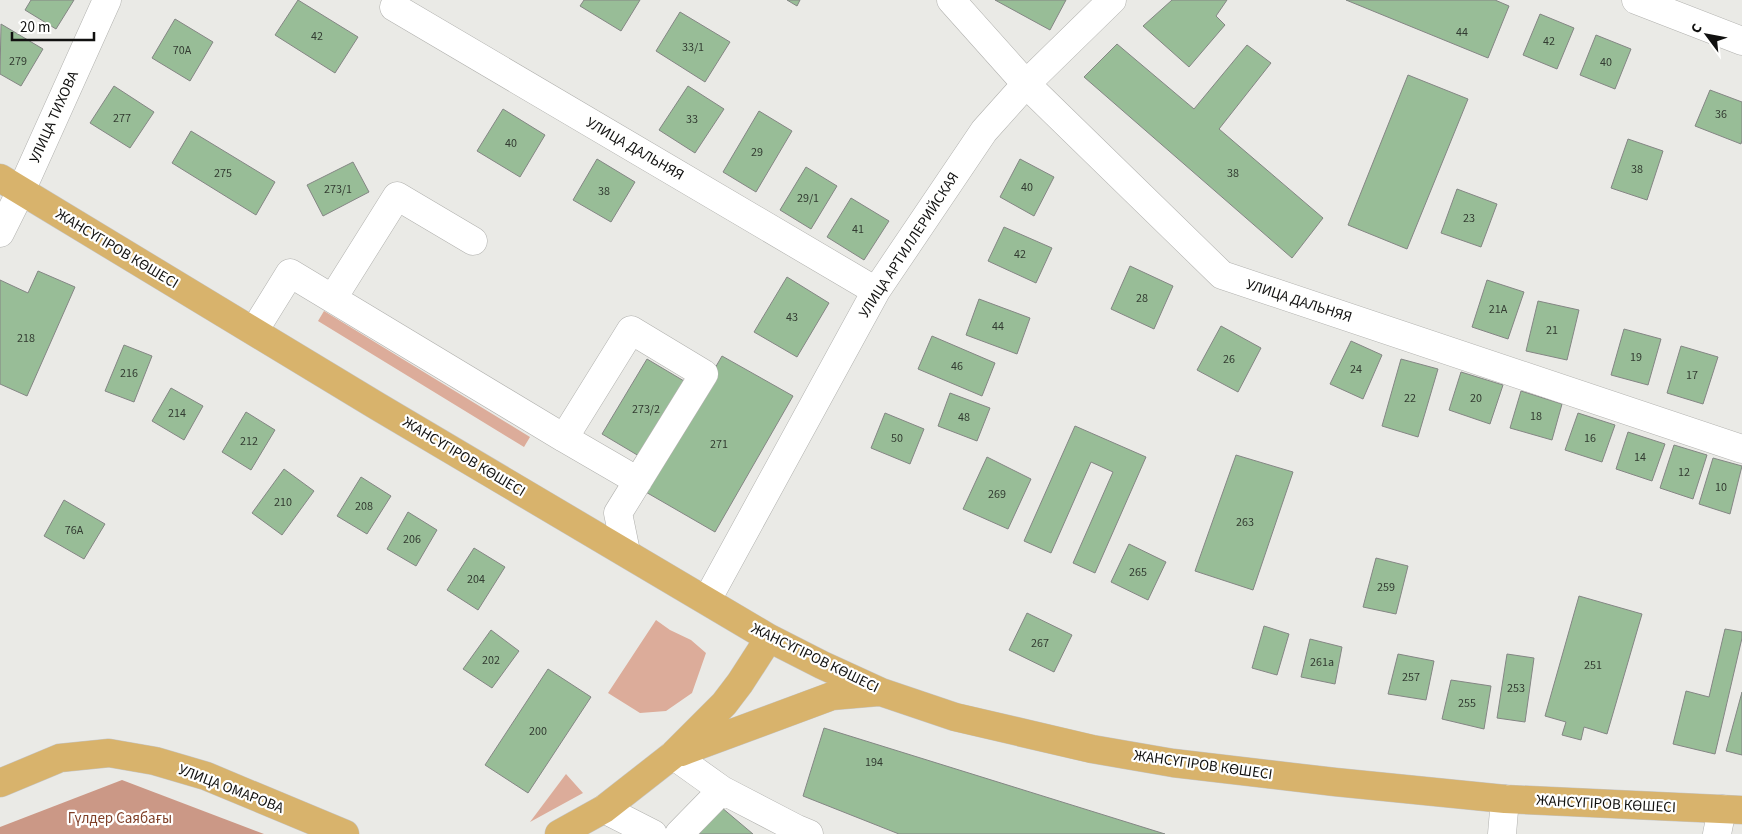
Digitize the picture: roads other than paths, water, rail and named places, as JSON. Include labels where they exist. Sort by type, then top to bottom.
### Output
[{"type":"main road","name":"ЖАНСҮГІРОВ КӨШЕСІ","points":[[10,185],[769,638],[822,665],[882,692],[955,717],[1092,749],[1164,762],[1325,781],[1505,799],[1727,817]]},
{"type":"main road","points":[[559,834],[604,810],[673,755],[724,704],[769,638]]},
{"type":"main road","points":[[673,755],[832,696],[882,692]]},
{"type":"main road","name":"УЛИЦА ОМАРОВА","points":[[0,783],[60,758],[109,753],[155,761],[206,776],[345,834]]},
{"type":"street","name":"УЛИЦА ТИХОВА","points":[[0,233],[10,185],[107,0]]},
{"type":"street","name":"УЛИЦА ДАЛЬНЯЯ","points":[[951,0],[1026,84],[1222,275],[1742,449]]},
{"type":"street","name":"УЛИЦА АРТИЛЛЕРИЙСКАЯ","points":[[707,600],[876,291],[984,131],[1026,84],[1112,0]]},
{"type":"street","points":[[1636,0],[1742,41]]},
{"type":"street","name":"УЛИЦА ДАЛЬНЯЯ","points":[[394,7],[876,291]]},
{"type":"street","points":[[332,298],[396,196],[473,241]]},
{"type":"street","points":[[254,331],[290,273],[638,481]]},
{"type":"street","points":[[564,438],[632,330],[704,374],[618,513],[626,552]]},
{"type":"street","points":[[673,755],[722,790],[809,834]]},
{"type":"street","points":[[679,834],[722,790]]},
{"type":"street","points":[[1502,834],[1505,799]]},
{"type":"street","points":[[604,810],[654,834]]},
{"type":"park label","name":"Гүлдер Саябағы","points":[[120,818]]}]
